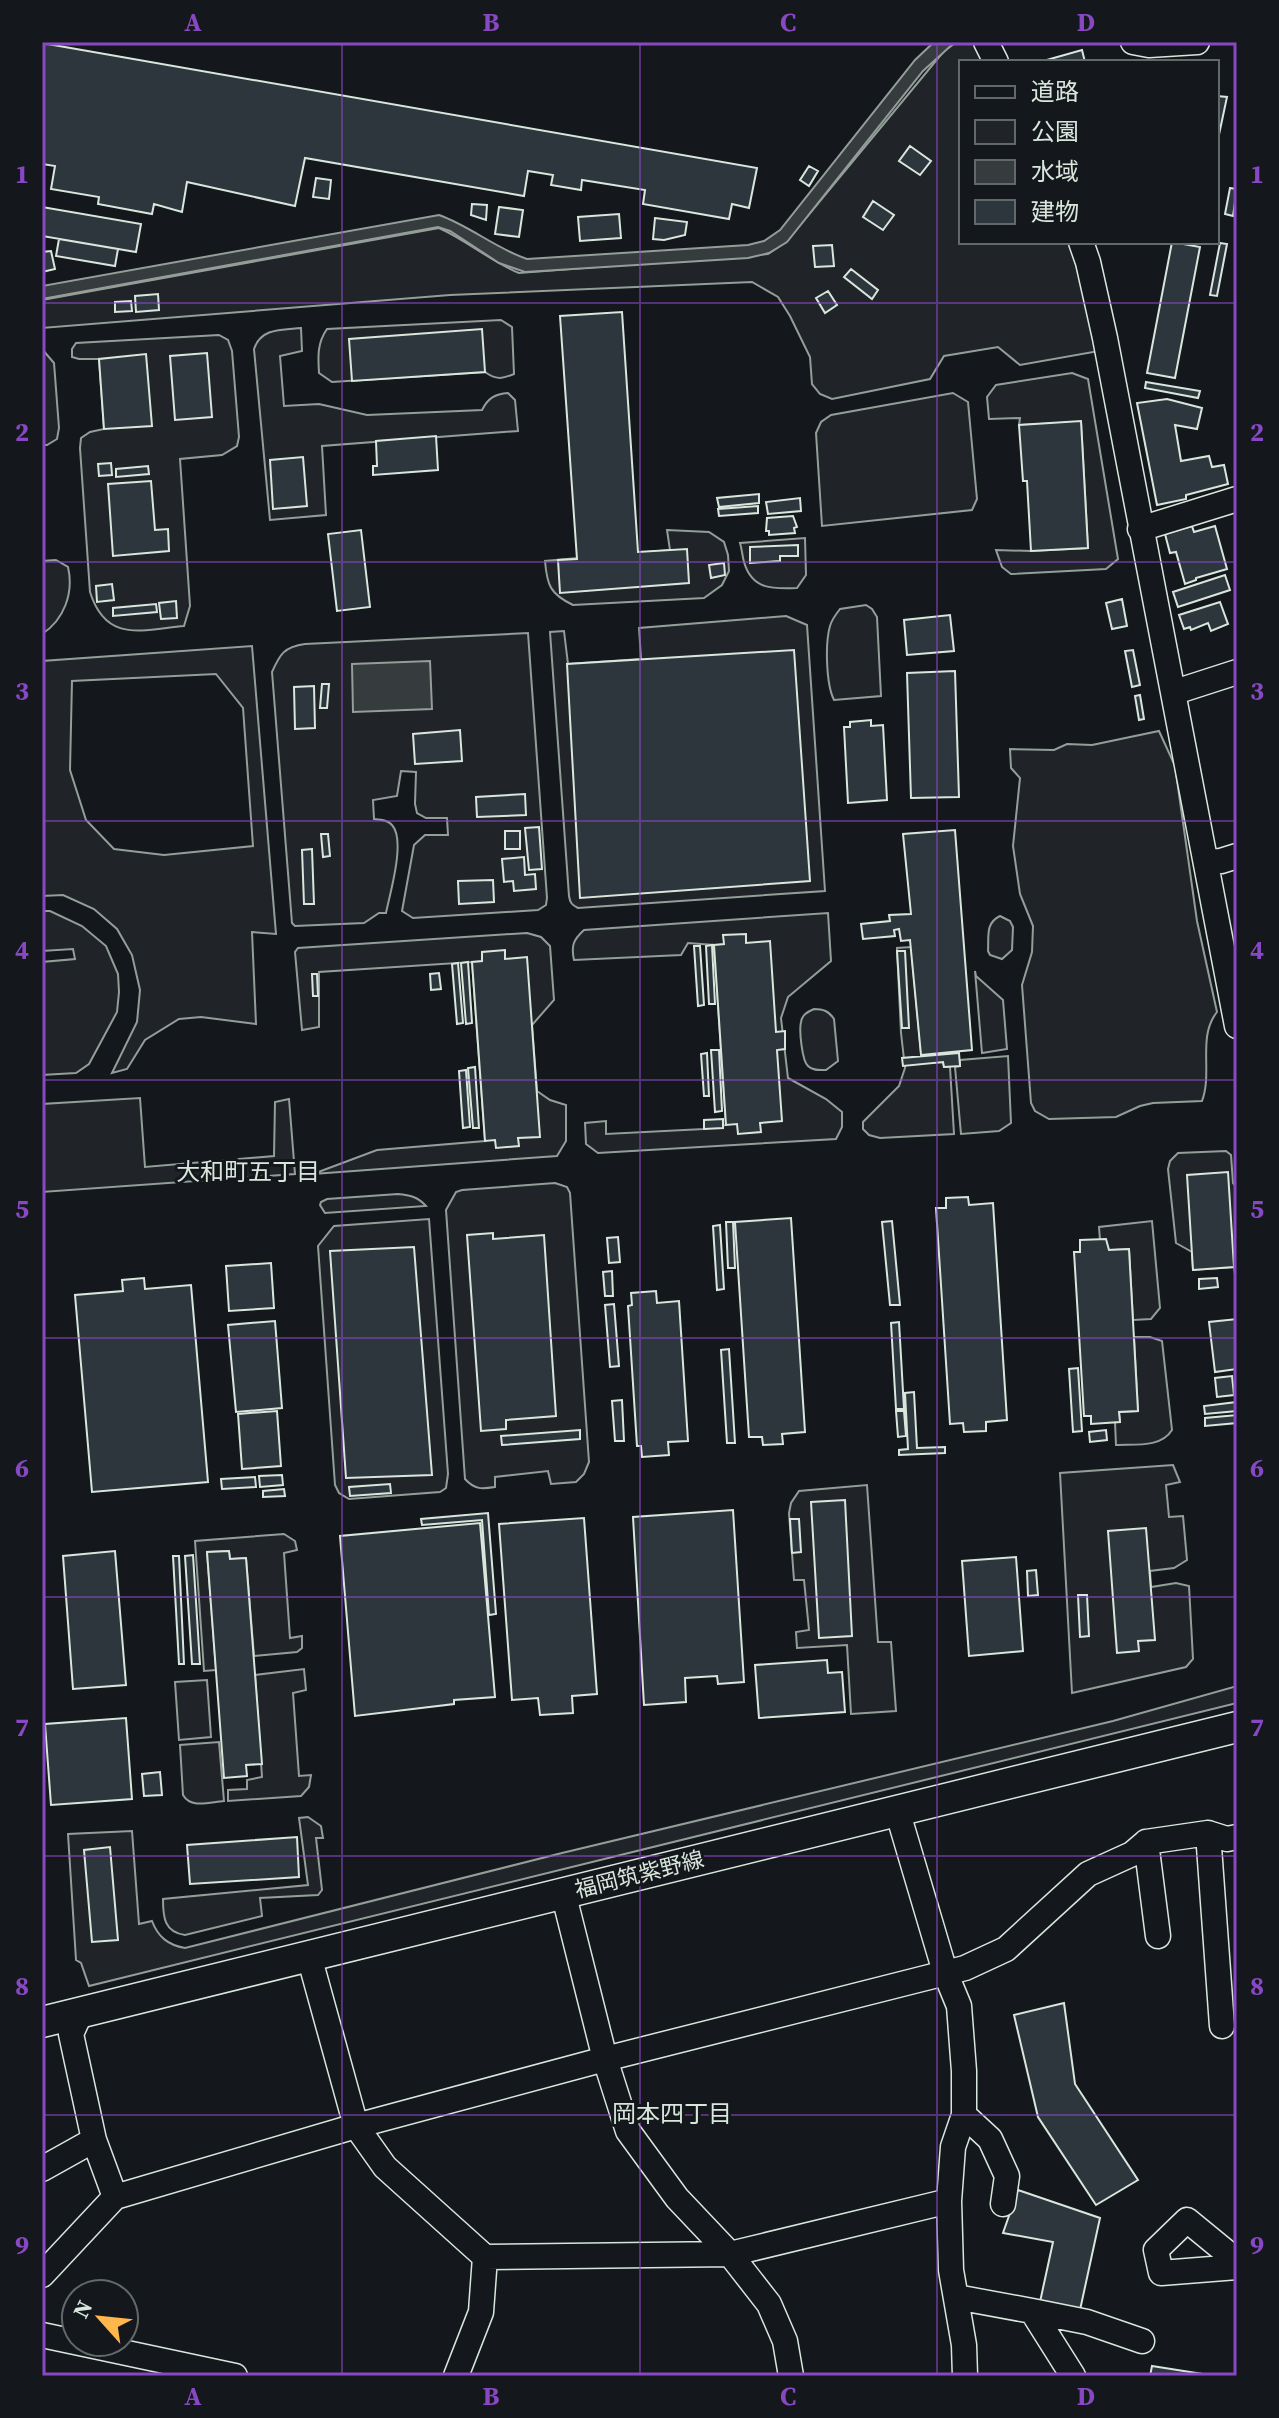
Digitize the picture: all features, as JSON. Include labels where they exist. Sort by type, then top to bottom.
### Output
[{"type":"main road","name":"福岡筑紫野線","points":[[42,2022],[1237,1727]]},
{"type":"street","points":[[986,42],[995,60]]},
{"type":"street","points":[[1133,42],[1149,45],[1197,42]]},
{"type":"street","points":[[1082,244],[1105,338],[1237,1026]]},
{"type":"street","points":[[1140,529],[1237,499]]},
{"type":"street","points":[[1175,692],[1237,672]]},
{"type":"street","points":[[1206,862],[1237,856]]},
{"type":"street","points":[[897,1810],[945,1972],[959,2006],[964,2115],[953,2147],[949,2201],[951,2270],[964,2345],[965,2376]]},
{"type":"street","points":[[42,2275],[115,2197],[356,2126],[965,1968],[1006,1949],[1088,1874],[1132,1854],[1146,1842],[1208,1833],[1227,1839],[1237,1837]]},
{"type":"street","points":[[1208,1833],[1222,2026]]},
{"type":"street","points":[[1146,1842],[1158,1936]]},
{"type":"street","points":[[563,1892],[605,2059],[628,2131],[677,2198],[730,2254],[769,2304],[785,2341],[791,2376]]},
{"type":"street","points":[[309,1956],[356,2126],[385,2167],[485,2257],[730,2254],[949,2201]]},
{"type":"street","points":[[81,2012],[71,2034],[94,2140],[115,2197]]},
{"type":"street","points":[[964,2115],[990,2139],[1007,2176],[1003,2204]]},
{"type":"street","points":[[42,2169],[94,2140]]},
{"type":"street","points":[[456,2376],[481,2312],[485,2257]]},
{"type":"street","points":[[956,2297],[1087,2322],[1142,2341]]},
{"type":"street","points":[[1032,2311],[1073,2376]]},
{"type":"street","points":[[42,2335],[235,2376]]},
{"type":"green space","points":[[957,42],[974,42],[984,60],[959,60],[959,244],[1071,244],[1099,351],[1020,365],[998,347],[944,356],[930,379],[832,399],[820,394],[812,384],[810,357],[778,297],[752,282],[450,295],[42,328],[42,300],[439,228],[519,273],[768,254],[787,241],[944,51]]},
{"type":"green space","points":[[501,320],[512,327],[514,374],[506,377],[485,372],[332,382],[319,373],[320,345],[327,329]]},
{"type":"green space","points":[[301,328],[302,351],[280,356],[284,406],[319,404],[367,415],[482,410],[492,397],[508,393],[515,400],[518,431],[322,446],[326,515],[270,520],[254,349],[261,337],[267,334]]},
{"type":"green space","points":[[219,335],[228,340],[232,351],[239,437],[237,446],[222,455],[180,459],[190,606],[184,626],[127,630],[115,626],[105,619],[90,592],[80,448],[81,438],[104,429],[99,359],[72,357],[72,349],[76,343]]},
{"type":"green space","points":[[42,349],[54,363],[59,428],[57,439],[47,445],[42,445]]},
{"type":"green space","points":[[1072,373],[1088,379],[1118,559],[1106,569],[1011,574],[1002,567],[996,550],[1088,548],[1081,422],[1019,425],[1020,418],[989,419],[987,397],[996,385]]},
{"type":"green space","points":[[953,393],[968,402],[977,499],[972,510],[822,526],[816,433],[821,422],[831,415]]},
{"type":"green space","points":[[667,530],[709,532],[724,542],[729,571],[722,585],[704,598],[573,605],[551,588],[545,561],[670,550]]},
{"type":"green space","points":[[805,538],[806,575],[797,588],[764,586],[752,578],[740,543]]},
{"type":"green space","points":[[56,560],[68,567],[70,586],[61,614],[42,634],[42,561]]},
{"type":"green space","points":[[866,605],[877,617],[881,696],[834,700],[827,663],[831,623],[840,609]]},
{"type":"green space","points":[[786,616],[807,625],[825,891],[574,906],[569,896],[550,632],[564,631],[568,664],[641,659],[639,628]]},
{"type":"green space","points":[[528,633],[546,905],[538,910],[413,918],[402,911],[414,845],[425,835],[448,835],[447,818],[426,818],[417,813],[416,772],[401,771],[397,796],[373,800],[374,819],[392,825],[398,842],[386,913],[379,913],[364,923],[295,926],[292,923],[272,672],[280,656],[287,649],[305,644]]},
{"type":"green space","points":[[252,646],[276,934],[252,932],[256,1024],[201,1017],[179,1019],[145,1040],[127,1069],[112,1073],[137,1022],[140,990],[132,955],[117,929],[94,909],[63,895],[42,896],[42,661]],"holes":[[[216,674],[243,708],[253,846],[164,855],[114,849],[86,820],[70,770],[72,681]]]},
{"type":"green space","points":[[1159,731],[1175,766],[1197,921],[1217,1012],[1208,1032],[1202,1101],[1153,1103],[1116,1117],[1049,1119],[1035,1111],[1031,1103],[1022,985],[1032,952],[1033,926],[1020,894],[1013,846],[1020,778],[1011,768],[1010,749],[1054,750],[1067,744],[1092,745]]},
{"type":"green space","points":[[42,911],[50,911],[82,926],[106,946],[118,974],[117,1012],[89,1064],[76,1073],[42,1075],[42,962],[75,959],[73,949],[42,951]]},
{"type":"green space","points":[[828,913],[831,961],[788,997],[781,1018],[788,1078],[826,1099],[842,1112],[842,1127],[836,1139],[598,1153],[586,1144],[585,1123],[606,1121],[606,1134],[726,1125],[714,945],[688,943],[681,955],[574,960],[574,944],[584,930]]},
{"type":"green space","points":[[1000,916],[1010,921],[1013,927],[1012,950],[1002,959],[990,955],[988,951],[990,926]]},
{"type":"green space","points":[[527,933],[541,937],[550,946],[554,1000],[532,1025],[537,1091],[550,1100],[566,1105],[566,1141],[557,1156],[313,1174],[377,1150],[485,1141],[472,962],[319,972],[319,1027],[302,1030],[295,952],[298,948]]},
{"type":"green space","points":[[911,947],[922,1063],[943,1062],[944,1067],[950,1067],[954,1134],[880,1138],[869,1135],[863,1129],[863,1122],[899,1086],[905,1068],[897,948]]},
{"type":"green space","points":[[975,971],[976,976],[1003,1000],[1007,1049],[982,1053]]},
{"type":"green space","points":[[814,1009],[826,1011],[834,1019],[838,1061],[826,1070],[810,1068],[803,1052],[802,1020]]},
{"type":"green space","points":[[1008,1056],[1011,1123],[999,1131],[961,1134],[955,1067],[960,1066],[960,1060]]},
{"type":"green space","points":[[140,1098],[145,1167],[274,1156],[275,1102],[289,1099],[295,1174],[42,1192],[42,1104]]},
{"type":"green space","points":[[1226,1151],[1231,1155],[1233,1183],[1237,1188],[1237,1290],[1234,1267],[1193,1270],[1192,1252],[1176,1243],[1168,1169],[1170,1161],[1178,1153]]},
{"type":"green space","points":[[555,1183],[567,1187],[570,1193],[589,1462],[576,1482],[551,1484],[548,1471],[495,1477],[495,1487],[479,1488],[465,1479],[446,1210],[456,1192],[462,1190]]},
{"type":"green space","points":[[398,1194],[414,1197],[426,1206],[325,1213],[320,1205],[327,1199]]},
{"type":"green space","points":[[429,1219],[448,1474],[446,1488],[440,1492],[349,1499],[339,1493],[335,1485],[318,1246],[334,1226]]},
{"type":"green space","points":[[1152,1221],[1160,1308],[1151,1319],[1133,1320],[1129,1249],[1109,1250],[1100,1240],[1099,1227]]},
{"type":"green space","points":[[1134,1337],[1162,1341],[1172,1430],[1154,1442],[1116,1445],[1115,1422],[1120,1421],[1119,1412],[1138,1411]]},
{"type":"green space","points":[[1173,1465],[1180,1482],[1166,1485],[1169,1517],[1183,1516],[1187,1560],[1174,1568],[1150,1571],[1151,1587],[1176,1583],[1189,1586],[1193,1659],[1186,1667],[1072,1693],[1060,1473]]},
{"type":"green space","points":[[867,1485],[878,1642],[891,1642],[896,1711],[851,1714],[847,1645],[797,1648],[796,1632],[809,1630],[804,1580],[794,1580],[789,1513],[799,1491]]},
{"type":"green space","points":[[284,1534],[295,1541],[297,1550],[284,1553],[290,1638],[302,1636],[302,1648],[297,1652],[254,1656],[246,1558],[230,1559],[229,1551],[207,1552],[216,1670],[204,1671],[195,1541]]},
{"type":"green space","points":[[304,1669],[306,1690],[293,1693],[299,1776],[311,1775],[309,1787],[301,1796],[228,1801],[228,1790],[247,1789],[247,1780],[262,1777],[255,1675]]},
{"type":"green space","points":[[207,1680],[211,1737],[179,1740],[175,1682]]},
{"type":"green space","points":[[1237,1686],[1237,1703],[89,1986],[81,1963],[76,1960],[68,1834],[132,1831],[139,1924],[152,1921],[164,1939],[185,1948],[562,1853],[1113,1721]]},
{"type":"green space","points":[[219,1742],[224,1801],[191,1802],[183,1795],[180,1745]]},
{"type":"green space","points":[[308,1817],[321,1826],[323,1838],[316,1838],[322,1890],[318,1895],[260,1898],[262,1916],[185,1935],[169,1927],[164,1918],[163,1899],[308,1885],[299,1818]]},
{"type":"water","points":[[934,42],[955,42],[923,71],[787,242],[769,253],[748,258],[525,272],[499,263],[450,231],[438,227],[42,299],[42,286],[439,215],[527,259],[748,245],[764,241],[780,230],[915,60]]},
{"type":"water","points":[[430,661],[432,709],[353,712],[352,664]]},
{"type":"building","points":[[42,43],[757,168],[749,208],[732,204],[729,219],[643,204],[645,190],[582,180],[581,190],[551,185],[553,175],[528,171],[524,196],[305,158],[295,206],[187,182],[182,212],[154,204],[152,214],[98,204],[99,197],[51,189],[55,166],[42,164]]},
{"type":"building","points":[[1082,50],[1084,60],[1047,60]]},
{"type":"building","points":[[1219,96],[1227,97],[1219,135]]},
{"type":"building","points":[[910,146],[931,161],[920,175],[899,161]]},
{"type":"building","points":[[809,166],[818,171],[809,186],[800,180]]},
{"type":"building","points":[[316,178],[331,180],[329,199],[313,197]]},
{"type":"building","points":[[1230,188],[1237,189],[1233,216],[1225,214]]},
{"type":"building","points":[[873,201],[894,215],[883,230],[863,217]]},
{"type":"building","points":[[472,204],[487,205],[486,220],[471,215]]},
{"type":"building","points":[[42,207],[141,224],[136,252],[42,236]]},
{"type":"building","points":[[499,207],[523,210],[519,237],[495,234]]},
{"type":"building","points":[[619,214],[621,238],[580,241],[578,217]]},
{"type":"building","points":[[655,218],[687,222],[685,235],[653,239]]},
{"type":"building","points":[[59,239],[118,249],[115,266],[56,256]]},
{"type":"building","points":[[1220,243],[1227,244],[1217,296],[1210,295]]},
{"type":"building","points":[[1172,244],[1200,247],[1175,378],[1147,373]]},
{"type":"building","points":[[832,245],[834,266],[815,267],[813,246]]},
{"type":"building","points":[[51,251],[55,269],[42,272],[42,252]]},
{"type":"building","points":[[851,269],[878,290],[872,299],[844,277]]},
{"type":"building","points":[[828,291],[837,305],[825,313],[816,298]]},
{"type":"building","points":[[158,294],[159,310],[136,312],[135,296]]},
{"type":"building","points":[[131,301],[132,311],[115,312],[115,302]]},
{"type":"building","points":[[622,312],[638,552],[687,549],[689,583],[560,593],[558,560],[577,559],[560,316]]},
{"type":"building","points":[[482,329],[485,372],[352,381],[349,339]]},
{"type":"building","points":[[207,353],[212,417],[175,420],[170,356]]},
{"type":"building","points":[[146,354],[152,426],[104,429],[99,359]]},
{"type":"building","points":[[1146,382],[1200,391],[1198,398],[1145,388]]},
{"type":"building","points":[[1167,399],[1202,408],[1197,429],[1175,425],[1181,461],[1209,456],[1212,467],[1224,465],[1228,484],[1186,495],[1186,499],[1157,505],[1137,403]]},
{"type":"building","points":[[1081,421],[1088,548],[1031,551],[1027,481],[1023,481],[1019,425]]},
{"type":"building","points":[[436,436],[438,470],[373,475],[373,466],[377,466],[376,441]]},
{"type":"building","points":[[303,457],[307,506],[273,509],[270,460]]},
{"type":"building","points":[[111,463],[112,475],[99,476],[98,464]]},
{"type":"building","points":[[148,466],[149,474],[116,477],[116,469]]},
{"type":"building","points":[[151,481],[155,530],[168,529],[169,551],[113,556],[108,484]]},
{"type":"building","points":[[759,494],[759,503],[719,507],[717,498]]},
{"type":"building","points":[[800,498],[801,511],[768,514],[766,502]]},
{"type":"building","points":[[758,506],[758,513],[719,516],[718,509]]},
{"type":"building","points":[[793,516],[797,527],[794,528],[795,533],[769,535],[766,531],[767,518]]},
{"type":"building","points":[[1192,526],[1194,532],[1215,526],[1227,569],[1185,584],[1176,552],[1170,553],[1165,534]]},
{"type":"building","points":[[361,530],[370,607],[337,611],[328,534]]},
{"type":"building","points":[[798,545],[798,556],[780,556],[780,561],[750,563],[750,547]]},
{"type":"building","points":[[724,563],[725,575],[711,578],[709,565]]},
{"type":"building","points":[[1225,575],[1230,590],[1178,607],[1173,592]]},
{"type":"building","points":[[112,584],[114,600],[97,602],[96,586]]},
{"type":"building","points":[[1122,599],[1127,626],[1112,629],[1106,603]]},
{"type":"building","points":[[176,601],[177,618],[161,619],[159,603]]},
{"type":"building","points":[[1220,602],[1228,624],[1211,631],[1208,623],[1191,630],[1190,627],[1184,629],[1179,615]]},
{"type":"building","points":[[156,604],[157,612],[113,616],[113,608]]},
{"type":"building","points":[[950,615],[954,651],[907,655],[904,620]]},
{"type":"building","points":[[794,650],[810,881],[580,898],[567,664]]},
{"type":"building","points":[[1133,650],[1140,685],[1132,687],[1125,651]]},
{"type":"building","points":[[955,671],[959,797],[911,798],[907,673]]},
{"type":"building","points":[[322,684],[329,684],[327,708],[320,708]]},
{"type":"building","points":[[314,686],[315,728],[295,729],[294,687]]},
{"type":"building","points":[[1140,695],[1144,719],[1139,720],[1135,696]]},
{"type":"building","points":[[871,720],[871,726],[883,725],[887,800],[848,803],[844,727],[850,727],[850,722]]},
{"type":"building","points":[[460,730],[462,761],[415,764],[413,734]]},
{"type":"building","points":[[525,794],[526,815],[477,817],[476,797]]},
{"type":"building","points":[[539,827],[542,869],[529,870],[525,828]]},
{"type":"building","points":[[955,830],[972,1050],[921,1055],[910,940],[901,941],[899,929],[894,930],[895,936],[863,939],[861,924],[890,921],[889,915],[911,914],[903,834]]},
{"type":"building","points":[[505,831],[520,831],[520,849],[505,849]]},
{"type":"building","points":[[321,834],[328,834],[330,856],[323,857]]},
{"type":"building","points":[[312,849],[314,904],[304,904],[302,850]]},
{"type":"building","points":[[524,857],[525,875],[535,874],[536,889],[514,891],[513,881],[504,882],[502,859]]},
{"type":"building","points":[[493,880],[494,902],[459,904],[458,881]]},
{"type":"building","points":[[746,934],[746,943],[770,941],[776,1032],[785,1031],[785,1049],[777,1050],[782,1121],[760,1123],[761,1132],[738,1134],[737,1124],[726,1125],[714,945],[724,944],[723,935]]},
{"type":"building","points":[[712,945],[715,1004],[709,1004],[706,946]]},
{"type":"building","points":[[694,946],[700,946],[704,1005],[698,1006]]},
{"type":"building","points":[[505,950],[505,959],[527,957],[540,1137],[518,1138],[519,1146],[496,1148],[495,1140],[485,1141],[472,962],[482,961],[482,952]]},
{"type":"building","points":[[897,951],[905,951],[909,1028],[902,1028]]},
{"type":"building","points":[[468,962],[472,1023],[466,1024],[461,963]]},
{"type":"building","points":[[458,963],[463,1023],[457,1024],[452,964]]},
{"type":"building","points":[[439,973],[441,989],[431,990],[430,974]]},
{"type":"building","points":[[312,974],[317,974],[318,996],[313,996]]},
{"type":"building","points":[[711,1050],[719,1050],[722,1111],[715,1112]]},
{"type":"building","points":[[707,1053],[709,1096],[704,1096],[701,1054]]},
{"type":"building","points":[[959,1053],[960,1066],[944,1067],[943,1062],[903,1066],[902,1058]]},
{"type":"building","points":[[475,1067],[479,1128],[473,1128],[468,1068]]},
{"type":"building","points":[[466,1070],[470,1127],[463,1128],[459,1071]]},
{"type":"building","points":[[723,1119],[723,1128],[704,1129],[704,1120]]},
{"type":"building","points":[[1228,1172],[1234,1267],[1193,1270],[1187,1175]]},
{"type":"building","points":[[968,1197],[969,1205],[993,1203],[1007,1420],[986,1422],[986,1431],[964,1432],[963,1423],[950,1424],[936,1208],[946,1208],[946,1198]]},
{"type":"building","points":[[791,1218],[805,1432],[782,1434],[783,1444],[763,1445],[762,1437],[749,1437],[735,1222]]},
{"type":"building","points":[[892,1221],[900,1305],[890,1305],[882,1222]]},
{"type":"building","points":[[726,1222],[733,1222],[735,1268],[728,1268]]},
{"type":"building","points":[[720,1225],[724,1289],[717,1290],[713,1226]]},
{"type":"building","points":[[493,1233],[493,1239],[544,1235],[556,1416],[506,1420],[506,1429],[481,1431],[467,1235]]},
{"type":"building","points":[[618,1237],[620,1262],[609,1263],[607,1238]]},
{"type":"building","points":[[1106,1239],[1109,1250],[1129,1249],[1138,1411],[1119,1412],[1120,1422],[1091,1424],[1091,1416],[1084,1416],[1074,1252],[1080,1252],[1080,1240]]},
{"type":"building","points":[[414,1247],[432,1475],[346,1478],[330,1251]]},
{"type":"building","points":[[271,1263],[274,1308],[229,1311],[226,1266]]},
{"type":"building","points":[[612,1271],[613,1296],[605,1296],[603,1272]]},
{"type":"building","points":[[144,1278],[145,1289],[191,1285],[208,1482],[92,1492],[75,1295],[123,1291],[122,1280]]},
{"type":"building","points":[[1217,1278],[1218,1287],[1199,1289],[1199,1279]]},
{"type":"building","points":[[656,1291],[657,1303],[679,1301],[688,1441],[668,1442],[669,1455],[642,1457],[641,1446],[637,1446],[628,1306],[632,1305],[631,1293]]},
{"type":"building","points":[[614,1304],[619,1366],[610,1367],[605,1305]]},
{"type":"building","points":[[1237,1319],[1237,1369],[1215,1372],[1209,1322]]},
{"type":"building","points":[[275,1321],[282,1408],[236,1412],[228,1325]]},
{"type":"building","points":[[899,1322],[904,1409],[896,1409],[891,1323]]},
{"type":"building","points":[[729,1349],[735,1443],[727,1443],[721,1350]]},
{"type":"building","points":[[1078,1368],[1082,1431],[1073,1432],[1069,1369]]},
{"type":"building","points":[[1232,1376],[1234,1395],[1217,1397],[1215,1378]]},
{"type":"building","points":[[914,1392],[917,1448],[945,1447],[945,1453],[899,1455],[899,1450],[908,1449],[905,1393]]},
{"type":"building","points":[[622,1400],[624,1441],[615,1441],[612,1401]]},
{"type":"building","points":[[1237,1402],[1237,1411],[1205,1414],[1204,1406]]},
{"type":"building","points":[[277,1411],[281,1466],[242,1469],[238,1414]]},
{"type":"building","points":[[896,1411],[904,1411],[906,1436],[898,1437]]},
{"type":"building","points":[[1237,1415],[1237,1423],[1205,1426],[1205,1418]]},
{"type":"building","points":[[580,1430],[580,1439],[502,1445],[501,1436]]},
{"type":"building","points":[[1106,1430],[1107,1440],[1090,1442],[1089,1432]]},
{"type":"building","points":[[282,1475],[283,1485],[260,1487],[259,1476]]},
{"type":"building","points":[[255,1477],[256,1487],[222,1489],[221,1479]]},
{"type":"building","points":[[390,1484],[391,1493],[350,1496],[349,1487]]},
{"type":"building","points":[[284,1489],[285,1496],[263,1497],[263,1491]]},
{"type":"building","points":[[845,1500],[852,1636],[819,1638],[811,1502]]},
{"type":"building","points":[[733,1510],[744,1682],[718,1684],[717,1676],[685,1678],[686,1702],[644,1705],[633,1517]]},
{"type":"building","points":[[488,1513],[496,1614],[489,1615],[482,1520],[422,1525],[421,1519]]},
{"type":"building","points":[[584,1518],[597,1694],[572,1696],[573,1713],[540,1715],[538,1698],[512,1700],[499,1524]]},
{"type":"building","points":[[790,1519],[799,1519],[801,1552],[792,1553]]},
{"type":"building","points":[[480,1523],[495,1697],[454,1700],[454,1704],[355,1716],[340,1536]]},
{"type":"building","points":[[1146,1528],[1155,1640],[1138,1641],[1139,1651],[1117,1653],[1108,1531]]},
{"type":"building","points":[[115,1551],[126,1685],[73,1689],[63,1556]]},
{"type":"building","points":[[229,1551],[230,1559],[246,1558],[262,1764],[246,1765],[247,1776],[224,1778],[207,1552]]},
{"type":"building","points":[[193,1555],[200,1664],[192,1664],[185,1556]]},
{"type":"building","points":[[173,1556],[179,1556],[184,1664],[179,1664]]},
{"type":"building","points":[[1016,1557],[1023,1651],[969,1656],[962,1561]]},
{"type":"building","points":[[1036,1570],[1038,1595],[1028,1596],[1027,1571]]},
{"type":"building","points":[[1078,1595],[1087,1595],[1089,1636],[1080,1637]]},
{"type":"building","points":[[827,1660],[828,1673],[842,1672],[845,1712],[759,1718],[755,1665]]},
{"type":"building","points":[[126,1718],[132,1799],[51,1805],[45,1724]]},
{"type":"building","points":[[160,1772],[162,1795],[144,1796],[142,1774]]},
{"type":"building","points":[[297,1837],[299,1877],[190,1884],[187,1845]]},
{"type":"building","points":[[110,1847],[118,1940],[92,1942],[84,1850]]},
{"type":"building","points":[[1064,2003],[1075,2084],[1138,2180],[1096,2205],[1038,2117],[1014,2015]]},
{"type":"building","points":[[1018,2190],[1100,2218],[1080,2310],[1040,2302],[1053,2242],[1003,2233]]},
{"type":"building","points":[[1152,2366],[1203,2374],[1150,2376]]},
{"type":"district","name":"大和町五丁目","points":[[248,1171]]},
{"type":"district","name":"岡本四丁目","points":[[672,2113]]}]
